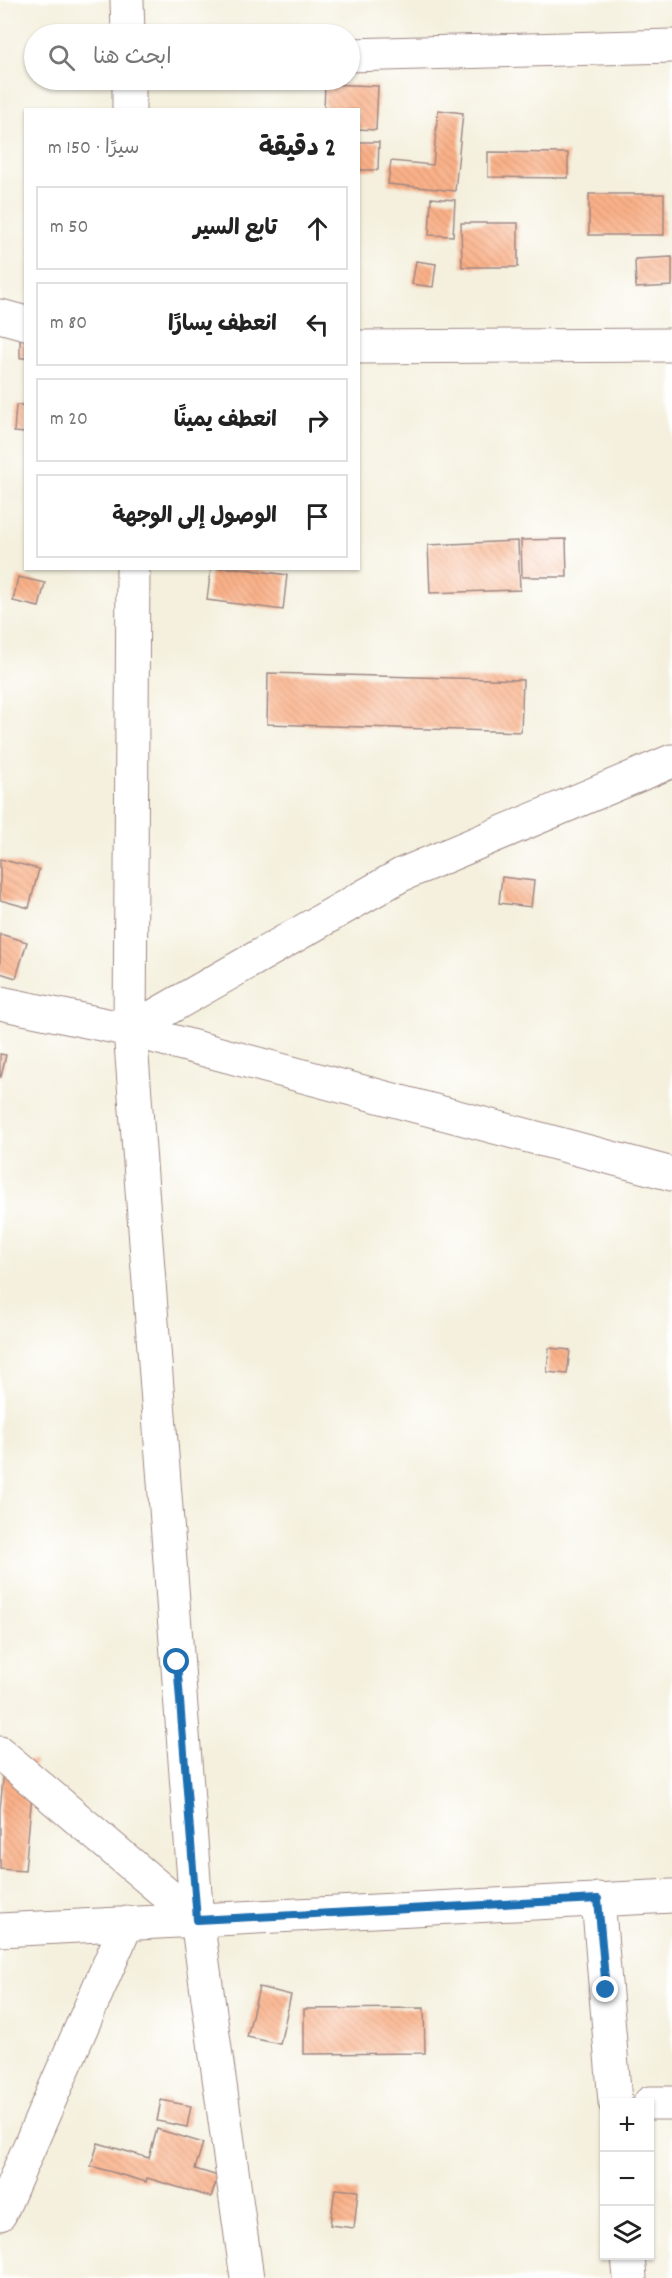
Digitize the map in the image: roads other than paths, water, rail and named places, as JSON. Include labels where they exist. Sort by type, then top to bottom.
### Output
[{"type":"street","points":[[127,0],[128,24]]},
{"type":"street","points":[[360,55],[672,46]]},
{"type":"street","points":[[129,90],[129,108]]},
{"type":"street","points":[[0,316],[24,322]]},
{"type":"street","points":[[360,347],[672,345]]},
{"type":"street","points":[[133,570],[130,1030],[197,1920],[247,2278]]},
{"type":"street","points":[[130,1030],[401,875],[672,761]]},
{"type":"street","points":[[0,1003],[130,1030],[672,1174]]},
{"type":"street","points":[[0,1752],[197,1920]]},
{"type":"street","points":[[0,1930],[672,1896]]},
{"type":"street","points":[[598,1899],[615,2098]]},
{"type":"street","points":[[0,2214],[127,1923]]},
{"type":"street","points":[[654,2103],[672,2103]]},
{"type":"street","points":[[628,2260],[630,2278]]}]
